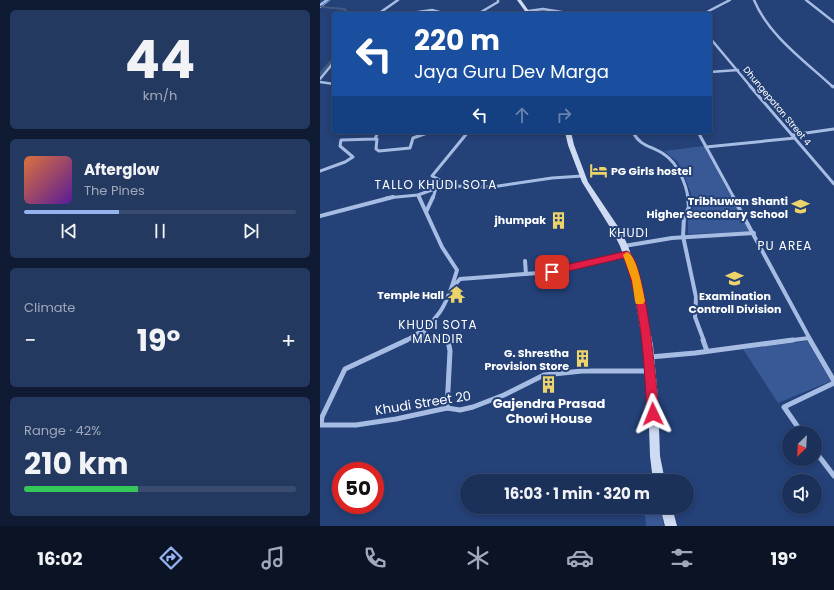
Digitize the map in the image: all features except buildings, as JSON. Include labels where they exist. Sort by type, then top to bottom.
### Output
[{"type":"main road","points":[[519,0],[528,12]]},
{"type":"main road","points":[[569,134],[582,176],[588,188],[611,221],[626,250],[636,280],[649,357],[653,398],[655,456],[659,474]]},
{"type":"main road","points":[[668,514],[671,526]]},
{"type":"street","points":[[320,5],[327,0]]},
{"type":"street","points":[[381,12],[398,0]]},
{"type":"street","points":[[481,12],[498,2],[498,0]]},
{"type":"street","points":[[707,12],[730,0]]},
{"type":"street","points":[[754,0],[755,6],[768,26],[834,87]]},
{"type":"street","points":[[806,0],[834,22]]},
{"type":"street","points":[[528,12],[544,9],[562,12]]},
{"type":"street","points":[[418,12],[432,10],[440,12]]},
{"type":"street","name":"Dhungepatan Street 4","points":[[712,40],[834,184]]},
{"type":"street","points":[[332,65],[320,81],[332,84]]},
{"type":"street","points":[[712,72],[738,70]]},
{"type":"street","points":[[792,135],[834,129]]},
{"type":"street","points":[[377,134],[375,139],[377,140],[376,149],[379,151],[410,148],[412,138],[427,134]]},
{"type":"street","points":[[466,134],[432,176],[454,186],[492,188],[552,178],[582,176]]},
{"type":"street","points":[[633,134],[637,140],[666,155],[682,176],[689,199],[689,207],[684,218],[684,236],[696,297],[695,317],[707,351]]},
{"type":"street","points":[[699,134],[834,382],[784,407],[797,426]]},
{"type":"street","points":[[706,147],[795,138]]},
{"type":"street","points":[[320,171],[345,162],[353,157],[340,146],[341,140],[375,139]]},
{"type":"street","points":[[320,216],[388,198],[418,195],[448,184]]},
{"type":"street","points":[[426,212],[436,188]]},
{"type":"street","points":[[321,417],[345,369],[410,339],[424,330],[441,312],[457,270],[442,246],[422,200],[418,195]]},
{"type":"street","points":[[451,289],[460,279],[558,270],[626,250],[649,240],[684,236],[754,233]]},
{"type":"street","points":[[525,261],[526,274]]},
{"type":"street","points":[[455,274],[460,279]]},
{"type":"street","points":[[424,330],[425,340]]},
{"type":"street","points":[[410,339],[425,340],[446,338],[448,340],[450,350],[448,408]]},
{"type":"street","points":[[649,357],[809,338]]},
{"type":"street","name":"Khudi Street 20","points":[[321,417],[321,425],[324,426],[356,425],[396,419],[448,408],[460,410],[474,407],[504,396],[544,375],[582,371],[650,370]]},
{"type":"street","points":[[822,460],[834,476]]},
{"type":"shaded area","points":[[704,146],[750,232],[688,234],[688,221],[693,207],[691,193],[678,162],[664,151]]},
{"type":"shaded area","points":[[807,341],[831,381],[778,403],[743,349]]},
{"type":"shaded area","points":[[645,514],[662,514],[664,526],[646,526]]},
{"type":"waterway","points":[[320,8],[330,0]]},
{"type":"waterway","points":[[322,7],[344,9],[347,12]]},
{"type":"waterway","points":[[320,74],[332,60]]},
{"type":"slow traffic","points":[[627,255],[636,280],[640,301]]},
{"type":"place","name":"PG Girls hostel","points":[[598,171]]},
{"type":"place","name":"Tribhuwan Shanti Higher Secondary School","points":[[801,207]]},
{"type":"place","name":"jhumpak","points":[[559,220]]},
{"type":"place","name":"Examination Controll Division","points":[[735,278]]},
{"type":"place","name":"Temple Hall","points":[[457,295]]},
{"type":"place","name":"G. Shrestha Provision Store","points":[[582,359]]},
{"type":"place","name":"Gajendra Prasad Chowi House","points":[[549,384]]},
{"type":"district","name":"TALLO KHUDI SOTA","points":[[436,184]]},
{"type":"district","name":"KHUDI","points":[[629,232]]},
{"type":"district","name":"PU AREA","points":[[785,245]]},
{"type":"district","name":"KHUDI SOTA MANDIR","points":[[438,331]]},
{"type":"route","points":[[552,272],[627,254],[636,280],[648,345],[653,414]]}]
